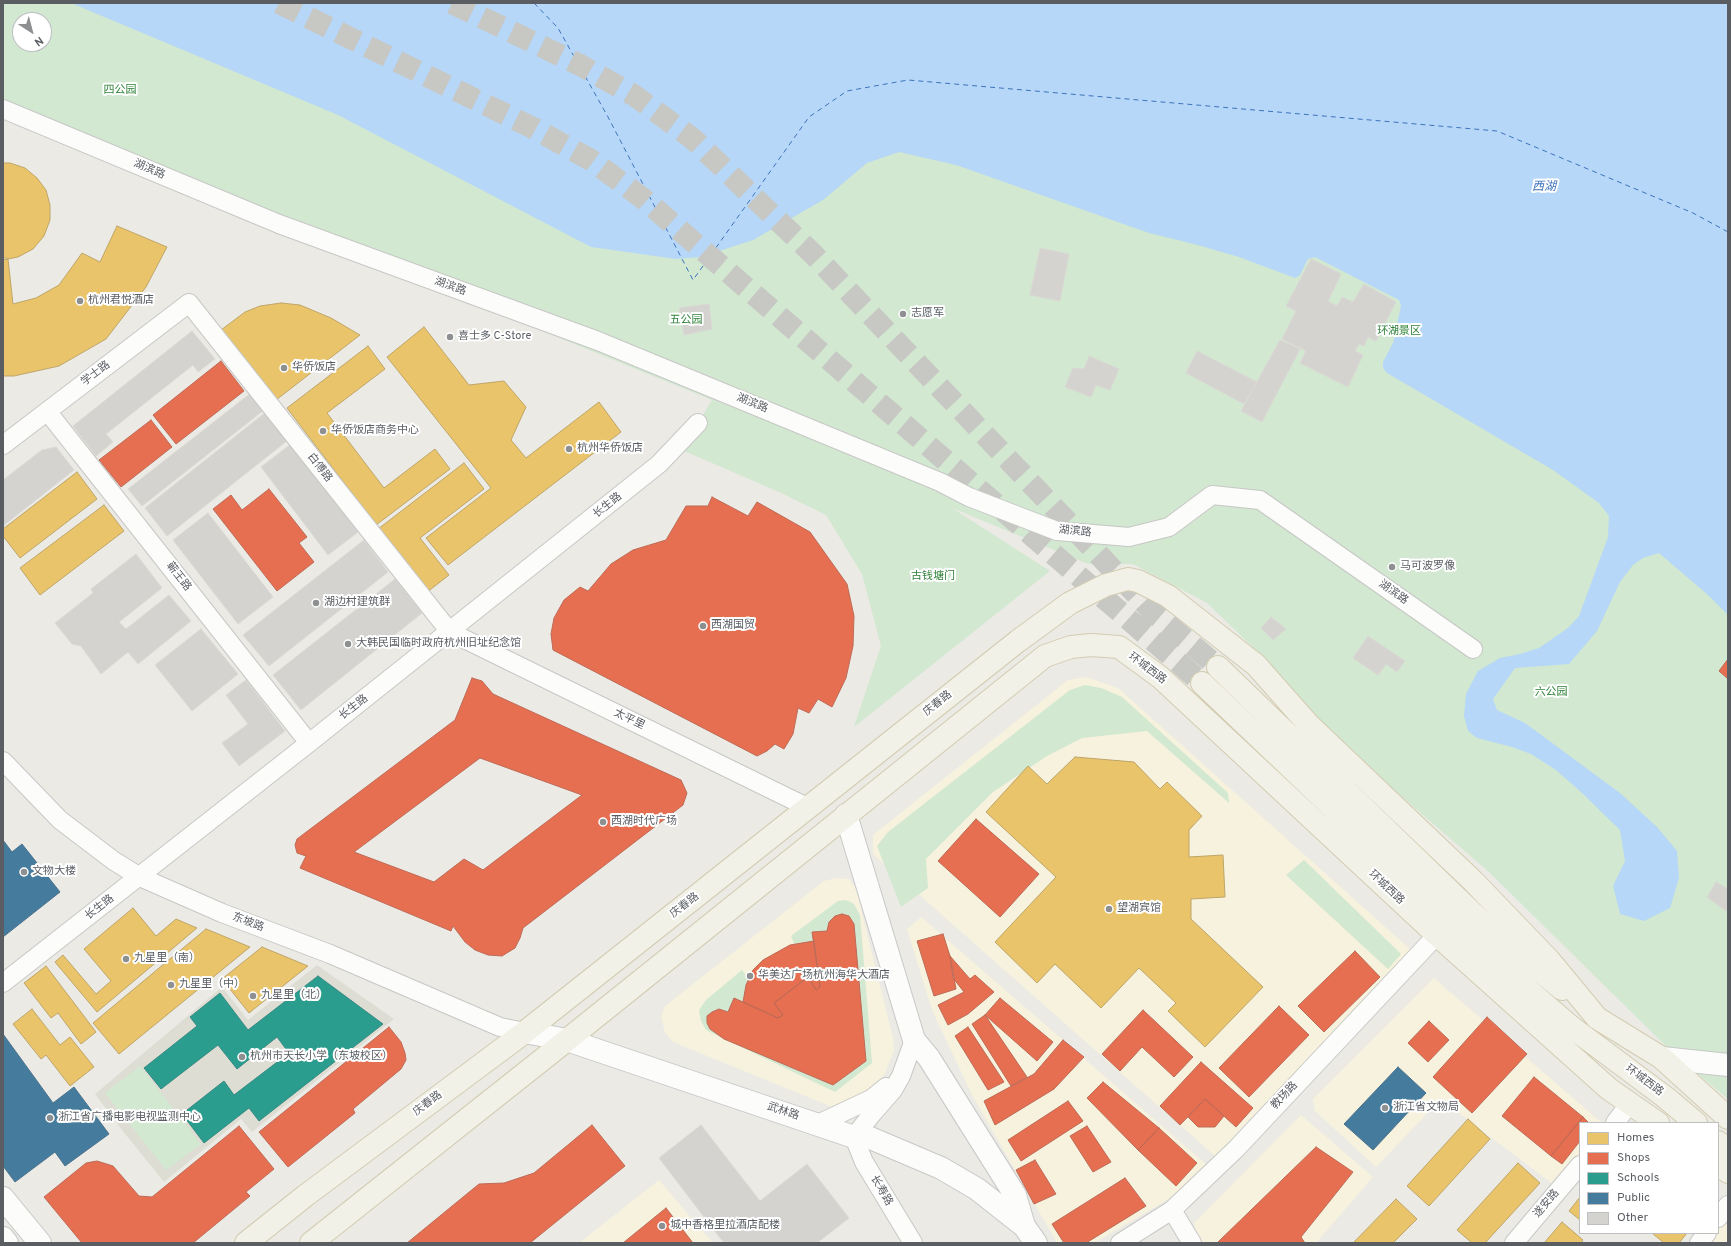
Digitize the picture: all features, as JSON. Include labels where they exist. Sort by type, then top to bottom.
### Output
[{"type":"main road","name":"庆春路","points":[[246,1243],[305,1196],[525,1032],[1018,641],[1070,603],[1106,585],[1128,579],[1138,581],[1168,596],[1256,665],[1309,725],[1473,881],[1549,960],[1597,1018]]},
{"type":"main road","name":"环城西路","points":[[846,815],[1045,656],[1071,647],[1084,646],[1119,648],[1160,677],[1437,935],[1609,1089],[1657,1122]]},
{"type":"main road","points":[[1218,667],[1492,932],[1597,1018],[1662,1058],[1728,1118]]},
{"type":"main road","name":"环城西路","points":[[1202,683],[1482,950],[1570,1026],[1665,1097],[1695,1122]]},
{"type":"main road","points":[[311,1243],[567,1040],[846,815]]},
{"type":"main road","points":[[1719,1143],[1728,1151]]},
{"type":"main road","points":[[1719,1166],[1728,1172]]},
{"type":"street","name":"湖滨路","points":[[3,109],[279,224],[598,341],[940,482],[969,497],[1057,531],[1129,537],[1169,528],[1212,495],[1260,500],[1474,649]]},
{"type":"street","name":"学士路","points":[[3,445],[189,303]]},
{"type":"street","name":"白傅路","points":[[189,303],[450,632]]},
{"type":"street","name":"蕲王路","points":[[47,410],[309,743]]},
{"type":"street","name":"长生路","points":[[3,983],[140,877],[450,632],[659,464],[698,423]]},
{"type":"street","name":"太平里","points":[[450,632],[809,808]]},
{"type":"street","name":"东坡路","points":[[3,761],[60,820],[114,861],[140,877],[222,913],[330,954],[500,1027],[525,1032]]},
{"type":"street","name":"武林路","points":[[846,815],[914,1040],[930,1058],[1015,1195],[1030,1234]]},
{"type":"street","name":"教场路","points":[[1120,1243],[1172,1210],[1236,1149],[1437,935]]},
{"type":"street","name":"武林路","points":[[525,1032],[567,1040],[854,1137],[868,1137],[941,1168],[978,1189],[1030,1234]]},
{"type":"street","points":[[854,1137],[893,1090],[901,1076],[914,1040]]},
{"type":"street","points":[[1662,1058],[1728,1065]]},
{"type":"street","points":[[818,1124],[871,1099],[901,1076]]},
{"type":"street","points":[[1616,1122],[1630,1103]]},
{"type":"street","name":"长寿路","points":[[854,1137],[864,1162],[886,1201],[913,1243]]},
{"type":"street","name":"遂安路","points":[[1514,1243],[1579,1166]]},
{"type":"street","points":[[3,1198],[40,1243]]},
{"type":"street","points":[[1719,1217],[1728,1206]]},
{"type":"street","points":[[1172,1210],[1192,1243]]},
{"type":"street","points":[[1699,1243],[1706,1234]]},
{"type":"street","points":[[3,1238],[7,1243]]},
{"type":"shaded area","points":[[1086,677],[1118,688],[1411,950],[1215,1156],[873,854],[873,835],[1068,680]]},
{"type":"shaded area","points":[[836,878],[849,879],[856,889],[893,1038],[894,1051],[884,1075],[847,1113],[673,1042],[665,1033],[661,1016],[665,1006],[824,881]]},
{"type":"shaded area","points":[[921,917],[1207,1165],[1179,1193],[1094,1243],[1057,1243],[972,1095],[932,1010],[907,929]]},
{"type":"shaded area","name":"杭州市天长小学（东坡校区）","points":[[317,965],[394,1019],[252,1132],[241,1119],[164,1182],[95,1094],[222,987],[248,1020]]},
{"type":"shaded area","points":[[1434,978],[1601,1122],[1579,1122],[1579,1154],[1554,1185],[1440,1100],[1376,1167],[1315,1111],[1313,1099]]},
{"type":"shaded area","points":[[1301,1115],[1373,1177],[1316,1243],[1199,1243],[1194,1234],[1195,1222]]},
{"type":"shaded area","points":[[659,1180],[713,1243],[579,1243]]},
{"type":"shaded area","points":[[1728,1217],[1728,1243],[1709,1243],[1715,1234],[1719,1234],[1719,1229]]},
{"type":"green space","name":"环湖景区","points":[[3,3],[1728,3],[1728,1099],[1676,1056],[1489,872],[1330,735],[1263,657],[1207,603],[1133,564],[1088,564],[952,508],[1050,571],[854,727],[881,646],[862,574],[826,515],[779,492],[682,450],[712,400],[279,224],[3,109]]},
{"type":"green space","points":[[1085,685],[1101,688],[1122,697],[1228,793],[1229,803],[1147,731],[1082,738],[1047,756],[993,792],[926,859],[928,888],[901,907],[877,846],[888,832],[1070,690]]},
{"type":"green space","points":[[1304,860],[1401,954],[1388,969],[1286,875]]},
{"type":"green space","points":[[846,900],[854,904],[860,915],[872,1063],[835,1092],[706,1030],[701,1021],[699,1010],[706,1000],[742,970],[755,987],[798,953],[791,936],[838,901]]},
{"type":"green space","points":[[140,1066],[201,1144],[166,1170],[105,1093]]},
{"type":"water","name":"西湖","points":[[71,3],[1728,3],[1728,615],[1708,595],[1659,553],[1643,558],[1633,565],[1620,582],[1597,631],[1569,664],[1515,668],[1493,699],[1497,710],[1525,723],[1620,793],[1657,827],[1677,851],[1679,878],[1670,908],[1644,921],[1620,914],[1613,886],[1625,861],[1620,830],[1556,770],[1531,754],[1512,747],[1477,738],[1468,731],[1464,716],[1466,694],[1478,671],[1500,658],[1539,648],[1568,628],[1579,616],[1608,537],[1609,516],[1599,503],[1553,470],[1387,373],[1383,368],[1383,362],[1393,343],[1401,306],[1399,300],[1315,257],[1308,259],[1300,275],[1295,278],[1239,257],[1149,233],[956,165],[899,152],[867,163],[823,200],[753,240],[701,257],[676,259],[591,247],[338,115]]},
{"type":"building: Homes","points":[[3,163],[10,163],[25,168],[37,178],[46,190],[50,205],[50,220],[44,236],[33,249],[18,257],[3,260]]},
{"type":"building: Homes","name":"杭州君悦酒店","points":[[117,226],[167,247],[146,287],[106,339],[59,366],[14,376],[3,376],[3,257],[8,259],[13,304],[36,298],[59,285],[82,253],[100,262]]},
{"type":"building: Homes","name":"华侨饭店","points":[[281,303],[300,305],[331,318],[360,335],[276,400],[221,330],[245,312],[260,306]]},
{"type":"building: Homes","name":"杭州华侨饭店","points":[[424,327],[469,385],[504,381],[526,407],[511,440],[526,458],[599,402],[621,432],[448,565],[426,538],[491,488],[387,357]]},
{"type":"building: Homes","name":"华侨饭店商务中心","points":[[368,346],[385,369],[327,413],[384,488],[435,449],[450,469],[376,525],[287,408]]},
{"type":"building: Homes","points":[[464,463],[484,489],[420,538],[449,575],[426,593],[378,529]]},
{"type":"building: Homes","points":[[77,472],[97,499],[20,558],[3,536],[3,529]]},
{"type":"building: Homes","points":[[104,505],[124,531],[40,595],[20,568]]},
{"type":"building: Homes","name":"望湖宾馆","points":[[1075,757],[1134,762],[1160,789],[1167,782],[1202,816],[1189,830],[1189,857],[1223,855],[1225,897],[1191,899],[1191,919],[1263,987],[1205,1047],[1168,1011],[1176,1003],[1139,968],[1101,1008],[1055,964],[1037,983],[995,942],[1056,877],[986,812],[1028,766],[1047,784]]},
{"type":"building: Homes","name":"九星里（南）","points":[[133,908],[156,936],[176,919],[197,928],[97,1012],[55,962],[63,955],[96,994],[111,981],[84,949]]},
{"type":"building: Homes","name":"九星里（中）","points":[[206,929],[250,947],[119,1054],[93,1023]]},
{"type":"building: Homes","name":"九星里（北）","points":[[262,947],[308,966],[249,1013],[222,979]]},
{"type":"building: Homes","points":[[46,966],[96,1032],[81,1044],[58,1013],[51,1018],[24,983]]},
{"type":"building: Homes","points":[[32,1009],[60,1045],[70,1037],[94,1067],[70,1086],[46,1055],[41,1059],[13,1024]]},
{"type":"building: Homes","points":[[1468,1119],[1490,1139],[1429,1206],[1407,1186]]},
{"type":"building: Homes","points":[[1518,1163],[1540,1183],[1485,1243],[1472,1243],[1457,1230]]},
{"type":"building: Homes","points":[[1579,1198],[1579,1219],[1569,1211]]},
{"type":"building: Homes","points":[[1396,1199],[1417,1219],[1393,1243],[1353,1243]]},
{"type":"building: Homes","points":[[1562,1222],[1583,1240],[1581,1243],[1544,1243]]},
{"type":"building: Homes","points":[[1653,1234],[1686,1234],[1679,1243],[1664,1243]]},
{"type":"building: Shops","points":[[221,361],[244,391],[176,444],[153,415]]},
{"type":"building: Shops","points":[[151,420],[172,447],[121,487],[99,460]]},
{"type":"building: Shops","points":[[269,489],[307,537],[299,543],[314,562],[277,591],[213,509],[231,495],[242,510]]},
{"type":"building: Shops","name":"西湖国贸","points":[[712,497],[748,516],[757,502],[810,532],[847,584],[854,616],[853,646],[846,678],[832,707],[818,699],[809,713],[798,708],[793,734],[784,749],[775,744],[767,751],[757,756],[553,650],[551,634],[554,618],[564,600],[580,587],[588,591],[611,564],[633,550],[666,540],[686,506],[708,506]]},
{"type":"building: Shops","points":[[1728,659],[1728,679],[1719,671]]},
{"type":"building: Shops","name":"西湖时代广场","points":[[472,678],[482,681],[493,694],[681,780],[687,793],[683,805],[523,928],[515,948],[502,956],[488,955],[475,950],[465,942],[453,926],[451,931],[300,868],[306,856],[297,853],[295,845],[297,839],[455,720]],"holes":[[[480,758],[582,795],[483,870],[464,859],[434,882],[354,852]]]},
{"type":"building: Shops","points":[[976,819],[1039,874],[1000,917],[938,861]]},
{"type":"building: Shops","points":[[842,914],[849,916],[854,924],[866,1061],[833,1085],[724,1039],[710,1029],[707,1023],[707,1016],[719,1009],[728,1012],[734,998],[778,1018],[783,1015],[774,1003],[808,977],[816,990],[820,987],[812,932],[827,931],[829,922],[835,916]]},
{"type":"building: Shops","points":[[943,934],[950,956],[956,989],[934,996],[917,941]]},
{"type":"building: Shops","points":[[814,941],[820,987],[816,990],[808,977],[774,1003],[783,1015],[778,1018],[743,1002],[746,985],[753,970],[763,960],[790,945]]},
{"type":"building: Shops","points":[[1355,951],[1380,977],[1324,1032],[1298,1006]]},
{"type":"building: Shops","points":[[950,956],[970,979],[975,975],[994,992],[968,1014],[948,1025],[938,1005],[964,992],[953,978]]},
{"type":"building: Shops","points":[[1000,998],[1053,1042],[1037,1061],[985,1015]]},
{"type":"building: Shops","points":[[1279,1006],[1309,1035],[1249,1097],[1219,1068]]},
{"type":"building: Shops","points":[[1143,1010],[1193,1057],[1174,1077],[1142,1047],[1120,1071],[1102,1054]]},
{"type":"building: Shops","points":[[985,1015],[1027,1077],[1011,1086],[972,1024]]},
{"type":"building: Shops","points":[[1487,1017],[1527,1054],[1472,1113],[1433,1077]]},
{"type":"building: Shops","points":[[1429,1021],[1449,1040],[1428,1062],[1408,1043]]},
{"type":"building: Shops","points":[[389,1027],[401,1042],[405,1053],[406,1060],[401,1069],[353,1109],[355,1113],[288,1167],[259,1132]]},
{"type":"building: Shops","points":[[968,1027],[1004,1082],[988,1090],[955,1036]]},
{"type":"building: Shops","points":[[1063,1040],[1084,1057],[1054,1089],[995,1125],[984,1101],[1034,1074]]},
{"type":"building: Shops","points":[[1201,1062],[1253,1108],[1236,1127],[1205,1099],[1180,1125],[1160,1106]]},
{"type":"building: Shops","points":[[1534,1077],[1583,1117],[1551,1156],[1502,1116]]},
{"type":"building: Shops","points":[[1103,1082],[1159,1128],[1138,1150],[1087,1098]]},
{"type":"building: Shops","points":[[1205,1099],[1224,1116],[1215,1127],[1198,1127],[1188,1117]]},
{"type":"building: Shops","points":[[1068,1101],[1083,1121],[1021,1161],[1008,1140]]},
{"type":"building: Shops","points":[[1583,1117],[1588,1122],[1579,1122],[1579,1142],[1562,1164],[1551,1156]]},
{"type":"building: Shops","points":[[592,1125],[625,1166],[530,1243],[407,1243],[479,1184],[504,1183],[534,1173]]},
{"type":"building: Shops","points":[[239,1126],[274,1169],[246,1192],[250,1196],[193,1243],[82,1243],[44,1197],[86,1163],[97,1161],[113,1166],[139,1196],[152,1197]]},
{"type":"building: Shops","points":[[1087,1126],[1111,1162],[1093,1172],[1070,1136]]},
{"type":"building: Shops","points":[[1159,1128],[1197,1163],[1176,1186],[1138,1150]]},
{"type":"building: Shops","points":[[1316,1147],[1353,1172],[1301,1237],[1305,1243],[1217,1243]]},
{"type":"building: Shops","points":[[1035,1160],[1056,1194],[1034,1204],[1016,1170]]},
{"type":"building: Shops","points":[[1125,1178],[1146,1206],[1086,1243],[1064,1243],[1052,1224]]},
{"type":"building: Shops","name":"城中香格里拉酒店配楼","points":[[666,1208],[693,1243],[623,1243]]},
{"type":"building: Schools","points":[[318,976],[383,1024],[259,1121],[249,1108],[204,1143],[182,1114],[224,1081],[234,1095],[289,1053],[277,1037],[237,1069],[218,1045],[161,1089],[144,1068],[197,1026],[190,1017],[220,993],[248,1030]]},
{"type":"building: Public","name":"文物大楼","points":[[3,840],[12,852],[22,844],[60,892],[3,937]]},
{"type":"building: Public","name":"浙江省广播电影电视监测中心","points":[[3,1034],[53,1103],[74,1087],[109,1134],[65,1166],[55,1152],[15,1182],[3,1166]]},
{"type":"building: Public","name":"浙江省文物局","points":[[1398,1067],[1426,1093],[1373,1150],[1344,1124]]},
{"type":"building: Other","points":[[1040,248],[1069,254],[1060,301],[1030,295]]},
{"type":"building: Other","points":[[1311,259],[1341,274],[1328,301],[1337,306],[1342,297],[1353,302],[1364,284],[1396,302],[1376,341],[1368,337],[1364,346],[1359,344],[1355,351],[1363,355],[1348,387],[1300,363],[1306,351],[1282,339],[1296,311],[1286,306]]},
{"type":"building: Other","points":[[709,304],[712,329],[684,335],[679,308]]},
{"type":"building: Other","points":[[192,331],[215,359],[198,372],[193,365],[106,434],[113,442],[96,456],[73,426]]},
{"type":"building: Other","points":[[1280,340],[1300,349],[1262,422],[1241,411]]},
{"type":"building: Other","points":[[1197,351],[1257,382],[1244,404],[1186,373]]},
{"type":"building: Other","points":[[1089,356],[1119,369],[1110,390],[1096,385],[1091,397],[1065,387],[1073,368],[1084,369]]},
{"type":"building: Other","points":[[251,393],[264,410],[142,506],[128,489]]},
{"type":"building: Other","points":[[266,412],[288,440],[167,536],[145,508]]},
{"type":"building: Other","points":[[291,444],[358,532],[328,555],[261,467]]},
{"type":"building: Other","points":[[56,447],[74,470],[3,526],[3,480],[42,450]]},
{"type":"building: Other","points":[[208,513],[273,597],[238,624],[173,540]]},
{"type":"building: Other","name":"湖边村建筑群","points":[[364,540],[388,572],[269,666],[243,635]]},
{"type":"building: Other","points":[[136,554],[162,588],[119,622],[126,629],[169,595],[191,621],[138,664],[128,652],[101,674],[81,646],[72,644],[55,623],[93,593],[91,589]]},
{"type":"building: Other","name":"大韩民国临时政府杭州旧址纪念馆","points":[[395,579],[422,613],[301,710],[273,675]]},
{"type":"building: Other","points":[[1271,617],[1286,629],[1273,640],[1261,628]]},
{"type":"building: Other","points":[[201,629],[238,674],[192,711],[155,665]]},
{"type":"building: Other","points":[[1368,636],[1405,661],[1397,672],[1386,664],[1378,675],[1353,658]]},
{"type":"building: Other","points":[[246,680],[285,731],[239,766],[222,743],[248,724],[226,695]]},
{"type":"building: Other","points":[[1716,882],[1728,889],[1728,909],[1726,911],[1707,897]]},
{"type":"building: Other","points":[[701,1125],[760,1201],[807,1164],[849,1218],[817,1243],[724,1243],[659,1158]]},
{"type":"ferry route","points":[[534,3],[558,28],[608,117],[693,280],[809,117],[847,91],[908,80],[1497,131],[1693,213],[1728,232]]},
{"type":"tunnel","points":[[279,3],[533,128],[591,160],[645,200],[1202,683]]},
{"type":"tunnel","points":[[452,3],[580,65],[635,96],[693,139],[814,255],[1153,612],[1218,667]]},
{"type":"place","name":"杭州君悦酒店","points":[[80,301]]},
{"type":"place","name":"志愿军","points":[[903,314]]},
{"type":"place","name":"喜士多 C-Store","points":[[450,337]]},
{"type":"place","name":"华侨饭店","points":[[284,368]]},
{"type":"place","name":"华侨饭店商务中心","points":[[323,431]]},
{"type":"place","name":"杭州华侨饭店","points":[[569,449]]},
{"type":"place","name":"马可波罗像","points":[[1392,567]]},
{"type":"place","name":"湖边村建筑群","points":[[316,603]]},
{"type":"place","name":"西湖国贸","points":[[703,626]]},
{"type":"place","name":"大韩民国临时政府杭州旧址纪念馆","points":[[348,644]]},
{"type":"place","name":"西湖时代广场","points":[[603,822]]},
{"type":"place","name":"文物大楼","points":[[24,872]]},
{"type":"place","name":"望湖宾馆","points":[[1109,909]]},
{"type":"place","name":"九星里（南）","points":[[126,959]]},
{"type":"place","name":"华美达广场杭州海华大酒店","points":[[750,976]]},
{"type":"place","name":"九星里（中）","points":[[171,985]]},
{"type":"place","name":"九星里（北）","points":[[253,996]]},
{"type":"place","name":"杭州市天长小学（东坡校区）","points":[[242,1057]]},
{"type":"place","name":"浙江省文物局","points":[[1385,1108]]},
{"type":"place","name":"浙江省广播电影电视监测中心","points":[[50,1118]]},
{"type":"place","name":"城中香格里拉酒店配楼","points":[[662,1226]]},
{"type":"park label","name":"四公园","points":[[120,91]]},
{"type":"park label","name":"五公园","points":[[686,321]]},
{"type":"park label","name":"古钱塘门","points":[[933,577]]},
{"type":"park label","name":"六公园","points":[[1551,693]]}]
